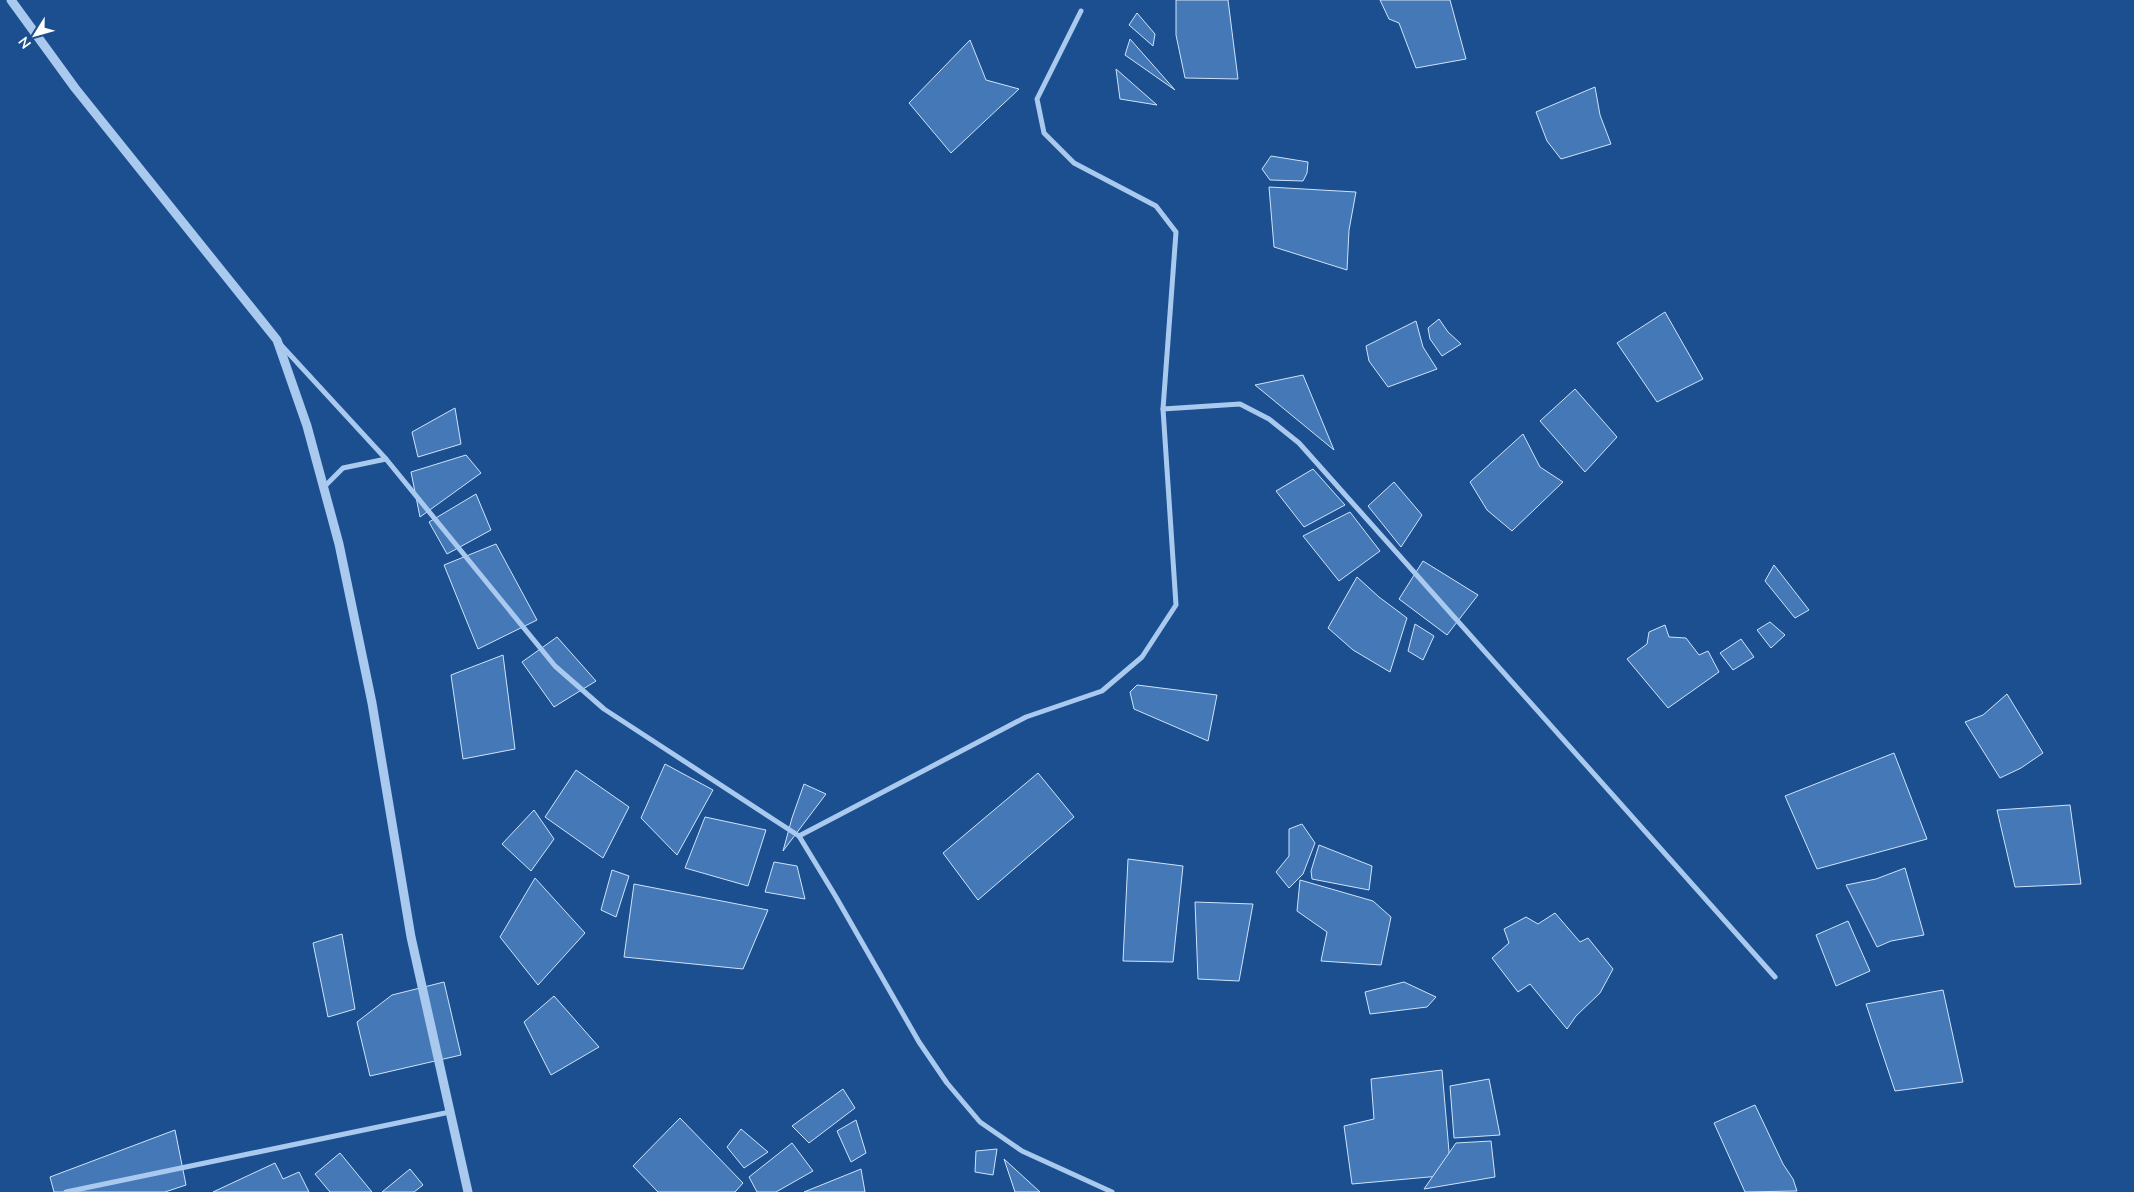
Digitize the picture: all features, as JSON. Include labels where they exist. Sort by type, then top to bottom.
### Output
[{"type":"street","points":[[11,0],[75,88],[277,340],[386,459],[555,666],[604,709],[799,836],[919,1042],[947,1083],[980,1122],[1022,1151],[1112,1192]]},
{"type":"street","points":[[799,836],[1026,717],[1102,692],[1142,657],[1176,605],[1163,409],[1176,232],[1156,206],[1074,163],[1044,133],[1037,99],[1081,11]]},
{"type":"street","points":[[277,340],[307,426],[339,544],[372,703],[411,937],[468,1192]]},
{"type":"street","points":[[1163,409],[1240,404],[1270,419],[1299,442],[1775,977]]},
{"type":"street","points":[[324,487],[343,468],[386,459]]},
{"type":"street","points":[[66,1192],[450,1112]]},
{"type":"building","points":[[1176,0],[1228,0],[1238,79],[1185,78],[1176,35]]},
{"type":"building","points":[[1380,0],[1450,0],[1466,59],[1416,68],[1399,23],[1389,19]]},
{"type":"building","points":[[1137,13],[1155,34],[1153,46],[1129,25]]},
{"type":"building","points":[[1130,39],[1175,90],[1125,55]]},
{"type":"building","points":[[970,40],[986,80],[1019,89],[951,153],[909,103]]},
{"type":"building","points":[[1116,69],[1157,105],[1120,99]]},
{"type":"building","points":[[1595,87],[1600,115],[1611,144],[1561,159],[1547,141],[1536,112]]},
{"type":"building","points":[[1271,156],[1308,162],[1307,173],[1303,181],[1270,180],[1262,169]]},
{"type":"building","points":[[1269,187],[1356,192],[1349,230],[1347,270],[1274,247]]},
{"type":"building","points":[[1665,312],[1703,379],[1657,402],[1617,343]]},
{"type":"building","points":[[1439,319],[1448,332],[1461,344],[1442,356],[1430,339],[1428,328]]},
{"type":"building","points":[[1416,321],[1423,347],[1437,369],[1388,387],[1369,361],[1366,346]]},
{"type":"building","points":[[1303,375],[1334,450],[1255,385]]},
{"type":"building","points":[[1575,389],[1617,437],[1585,472],[1540,421]]},
{"type":"building","points":[[455,408],[461,444],[418,457],[412,432]]},
{"type":"building","points":[[1523,434],[1540,467],[1563,482],[1512,531],[1487,510],[1470,482]]},
{"type":"building","points":[[466,455],[481,473],[420,517],[411,472]]},
{"type":"building","points":[[1313,469],[1345,505],[1304,527],[1276,491]]},
{"type":"building","points":[[1394,482],[1422,515],[1401,547],[1368,506]]},
{"type":"building","points":[[476,494],[491,530],[447,554],[429,522]]},
{"type":"building","points":[[1350,512],[1380,551],[1339,581],[1303,536]]},
{"type":"building","points":[[496,544],[537,620],[478,649],[444,565]]},
{"type":"building","points":[[1423,561],[1478,595],[1447,635],[1399,599]]},
{"type":"building","points":[[1774,565],[1809,610],[1795,618],[1765,581]]},
{"type":"building","points":[[1357,577],[1379,597],[1407,618],[1390,672],[1353,650],[1328,628]]},
{"type":"building","points":[[1770,622],[1785,635],[1771,648],[1757,630]]},
{"type":"building","points":[[1415,624],[1434,636],[1423,660],[1408,651]]},
{"type":"building","points":[[1665,625],[1669,637],[1686,638],[1699,655],[1708,651],[1719,672],[1668,708],[1627,659],[1647,644],[1649,632]]},
{"type":"building","points":[[557,637],[596,681],[554,707],[522,662]]},
{"type":"building","points":[[1741,639],[1754,657],[1733,670],[1720,653]]},
{"type":"building","points":[[503,655],[515,749],[463,759],[451,675]]},
{"type":"building","points":[[1137,685],[1217,695],[1208,741],[1134,709],[1130,692]]},
{"type":"building","points":[[2007,694],[2043,753],[2021,768],[2000,778],[1965,722],[1983,715]]},
{"type":"building","points":[[1894,753],[1927,839],[1817,869],[1785,796]]},
{"type":"building","points":[[665,764],[713,790],[677,855],[641,818]]},
{"type":"building","points":[[576,770],[629,807],[603,858],[545,817]]},
{"type":"building","points":[[1038,773],[1074,817],[978,900],[943,853]]},
{"type":"building","points":[[804,784],[826,794],[783,851],[792,818]]},
{"type":"building","points":[[2070,805],[2081,884],[2015,887],[1997,810]]},
{"type":"building","points":[[534,810],[554,839],[531,871],[502,844]]},
{"type":"building","points":[[705,817],[766,830],[748,886],[685,868]]},
{"type":"building","points":[[1302,824],[1315,843],[1303,874],[1289,888],[1276,872],[1289,856],[1289,829]]},
{"type":"building","points":[[1319,845],[1372,866],[1369,890],[1312,879],[1311,871]]},
{"type":"building","points":[[1128,859],[1183,866],[1173,962],[1123,961]]},
{"type":"building","points":[[774,862],[797,866],[805,899],[765,892]]},
{"type":"building","points":[[1905,868],[1924,935],[1891,941],[1877,947],[1846,885],[1876,879]]},
{"type":"building","points":[[612,870],[629,876],[616,917],[601,910]]},
{"type":"building","points":[[535,878],[585,933],[538,985],[500,937]]},
{"type":"building","points":[[1300,880],[1373,901],[1391,917],[1381,965],[1321,961],[1327,932],[1297,911]]},
{"type":"building","points":[[634,884],[768,910],[743,969],[624,957]]},
{"type":"building","points":[[1195,902],[1253,904],[1239,981],[1198,979]]},
{"type":"building","points":[[1555,913],[1580,942],[1588,938],[1613,969],[1600,993],[1576,1016],[1567,1029],[1530,984],[1518,992],[1492,958],[1509,943],[1504,929],[1526,917],[1538,924]]},
{"type":"building","points":[[1848,921],[1870,971],[1836,986],[1816,935]]},
{"type":"building","points":[[342,934],[355,1009],[328,1017],[313,943]]},
{"type":"building","points":[[444,982],[461,1055],[370,1076],[357,1022],[392,995]]},
{"type":"building","points":[[1404,982],[1436,997],[1427,1007],[1370,1014],[1365,992]]},
{"type":"building","points":[[1943,990],[1963,1082],[1895,1091],[1866,1004]]},
{"type":"building","points":[[554,996],[599,1047],[551,1075],[524,1022]]},
{"type":"building","points":[[1442,1070],[1451,1175],[1352,1184],[1344,1126],[1374,1119],[1371,1079]]},
{"type":"building","points":[[1489,1079],[1500,1135],[1454,1138],[1450,1086]]},
{"type":"building","points":[[843,1089],[855,1108],[809,1143],[792,1126]]},
{"type":"building","points":[[1755,1105],[1783,1164],[1793,1179],[1797,1191],[1745,1192],[1714,1123]]},
{"type":"building","points":[[680,1118],[743,1183],[735,1192],[658,1192],[633,1166]]},
{"type":"building","points":[[856,1120],[866,1153],[851,1162],[837,1131]]},
{"type":"building","points":[[741,1129],[768,1152],[744,1168],[727,1147]]},
{"type":"building","points":[[175,1130],[186,1185],[165,1192],[54,1192],[50,1177]]},
{"type":"building","points":[[1491,1141],[1495,1177],[1424,1189],[1456,1143]]},
{"type":"building","points":[[792,1143],[813,1171],[776,1192],[757,1192],[749,1177]]},
{"type":"building","points":[[997,1149],[993,1175],[975,1172],[976,1151]]},
{"type":"building","points":[[340,1153],[372,1192],[330,1192],[315,1174]]},
{"type":"building","points":[[1004,1159],[1040,1192],[1015,1192]]},
{"type":"building","points":[[275,1163],[283,1179],[299,1172],[309,1192],[213,1192]]},
{"type":"building","points":[[410,1169],[423,1185],[414,1192],[382,1192]]},
{"type":"building","points":[[861,1169],[865,1192],[804,1192]]}]
